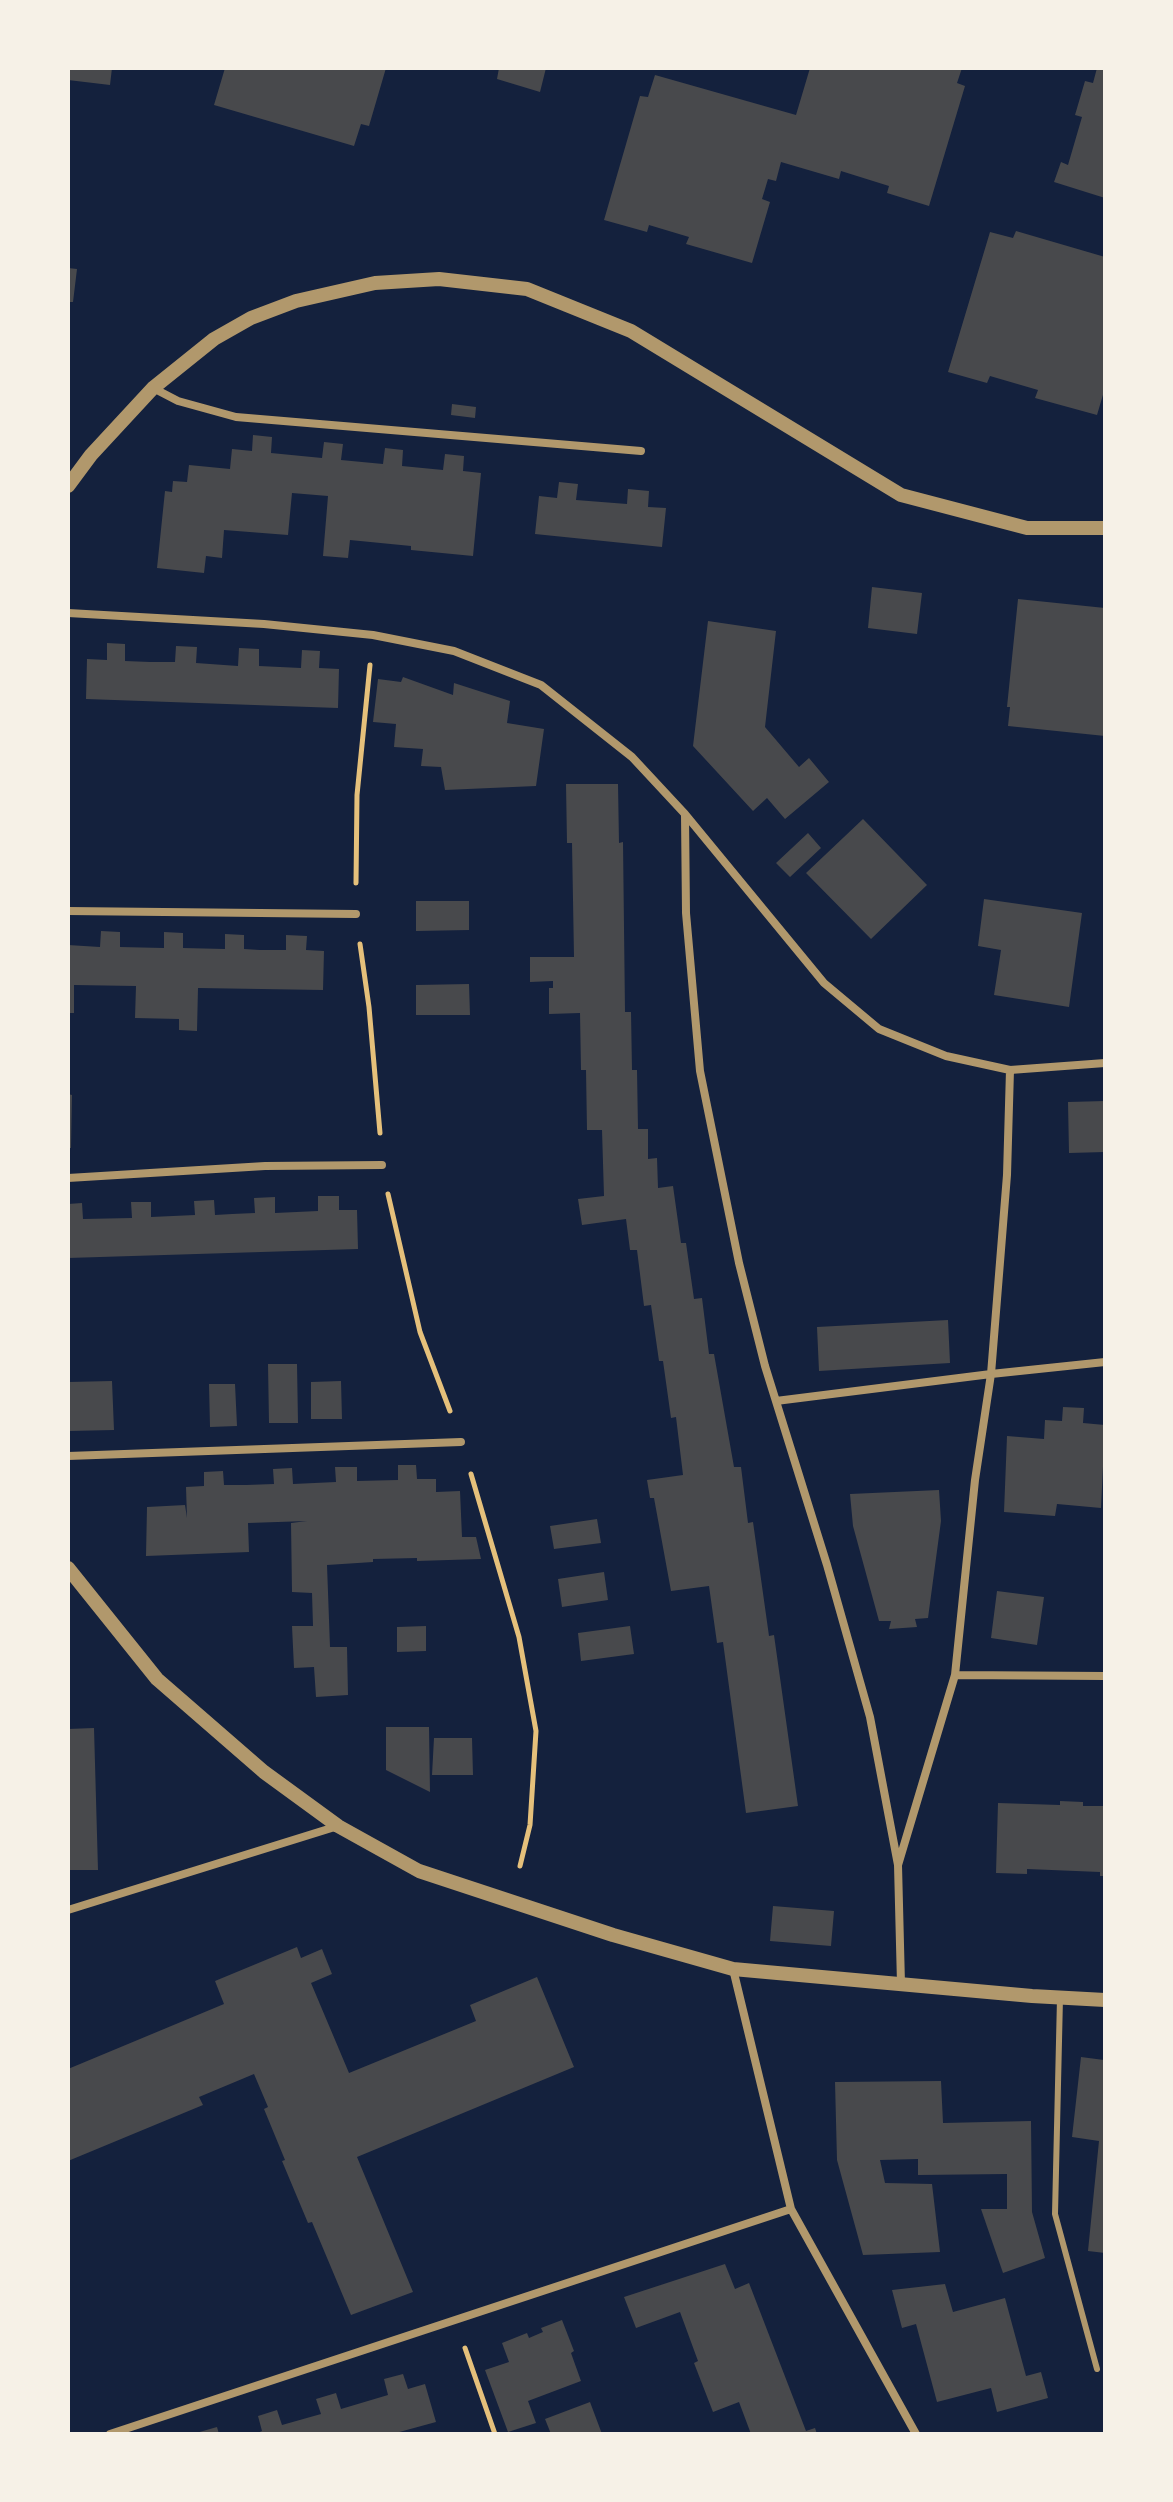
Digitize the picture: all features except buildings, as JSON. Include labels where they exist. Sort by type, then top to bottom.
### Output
[{"type":"street","points":[[68,486],[91,455],[153,388],[214,339],[251,318],[296,301],[375,283],[439,279],[527,289],[631,331],[901,495],[1027,528],[1105,528]]},
{"type":"street","points":[[153,388],[178,401],[236,417],[641,451]]},
{"type":"street","points":[[68,613],[264,624],[373,635],[454,651],[541,685],[632,757],[685,814],[824,983],[879,1029],[946,1056],[1010,1070],[1105,1063]]},
{"type":"street","points":[[685,814],[686,913],[700,1071],[739,1263],[776,1401],[870,1717],[898,1865],[901,1984]]},
{"type":"street","points":[[68,911],[356,914]]},
{"type":"street","points":[[898,1865],[955,1675],[975,1480],[991,1374],[1007,1175],[1010,1070]]},
{"type":"street","points":[[68,1178],[265,1166],[382,1165]]},
{"type":"street","points":[[776,1401],[1105,1362]]},
{"type":"street","points":[[68,1456],[461,1442]]},
{"type":"street","points":[[68,1568],[157,1679],[264,1772],[338,1826],[419,1871],[613,1935],[733,1969],[1105,2000]]},
{"type":"street","points":[[955,1675],[1105,1676]]},
{"type":"street","points":[[68,1910],[338,1826]]},
{"type":"street","points":[[733,1969],[791,2209],[916,2434]]},
{"type":"street","points":[[110,2434],[135,2430],[791,2209]]},
{"type":"lane","points":[[1060,1998],[1055,2214],[1097,2369]]},
{"type":"path","points":[[373,635],[357,795],[356,914],[369,1007],[382,1165],[420,1332],[461,1442],[519,1637],[536,1731],[530,1825],[511,1902]]},
{"type":"path","points":[[456,2321],[495,2434]]}]
